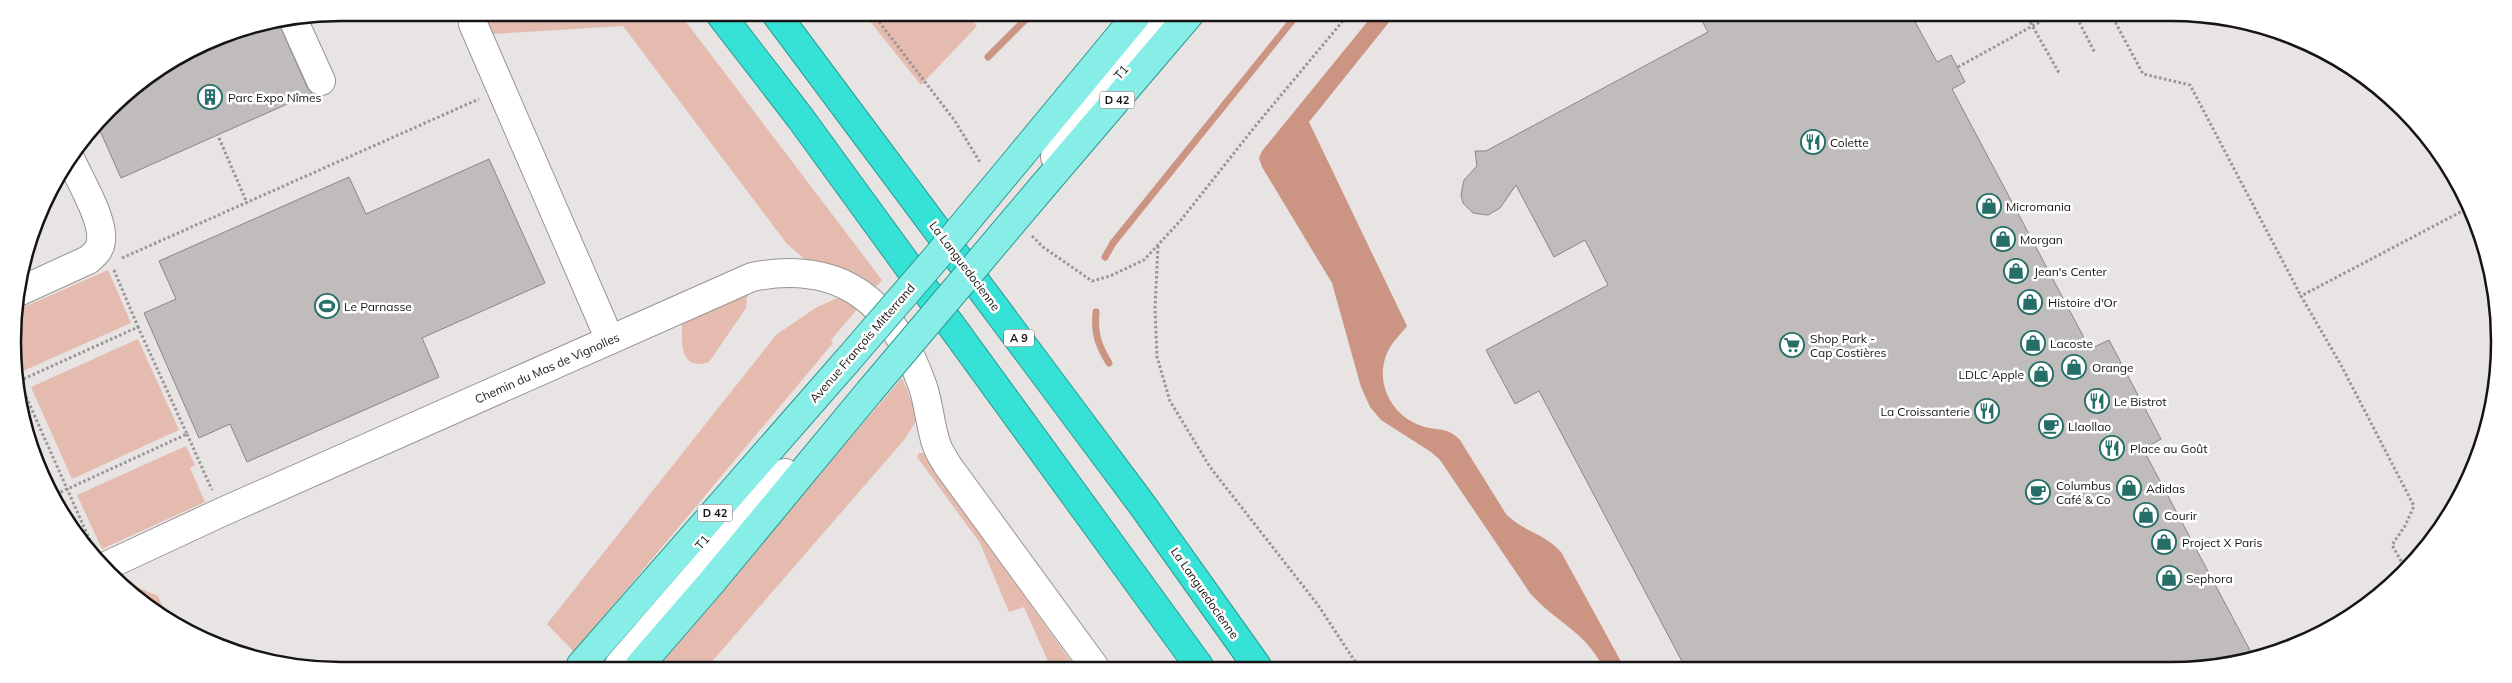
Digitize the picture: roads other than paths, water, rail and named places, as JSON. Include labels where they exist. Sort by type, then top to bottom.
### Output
[{"type":"highway","points":[[725,21],[801,119],[1197,662]]},
{"type":"highway","name":"La Languedocienne","points":[[781,21],[1143,506],[1254,662]]},
{"type":"main road","name":"Avenue François Mitterrand","points":[[584,662],[856,378],[1032,170],[1133,21]]},
{"type":"main road","name":"Avenue François Mitterrand","points":[[643,662],[711,583],[856,378],[935,259],[1032,170],[1183,21]]},
{"type":"street","name":"T1","points":[[1032,170],[1146,21]]},
{"type":"street","name":"T1","points":[[1032,170],[1062,149],[1084,115],[1164,21]]},
{"type":"street","points":[[473,24],[610,340]]},
{"type":"street","points":[[295,25],[321,81]]},
{"type":"street","points":[[26,289],[88,260],[106,256],[101,242],[101,227],[74,166]]},
{"type":"street","name":"Chemin du Mas de Vignolles","points":[[104,556],[222,512],[752,277],[779,271],[812,275],[852,286],[881,310],[895,331],[916,370],[936,444],[948,466],[1091,662]]},
{"type":"street","name":"T1","points":[[599,662],[856,378]]},
{"type":"street","name":"T1","points":[[621,662],[856,378]]},
{"type":"waterway","points":[[988,57],[1024,21]]},
{"type":"waterway","points":[[1105,257],[1113,243],[1292,21]]},
{"type":"waterway","points":[[1096,312],[1098,339],[1109,363]]},
{"type":"place","name":"Parc Expo Nîmes","points":[[210,97]]},
{"type":"place","name":"Colette","points":[[1813,142]]},
{"type":"place","name":"Micromania","points":[[1989,206]]},
{"type":"place","name":"Morgan","points":[[2003,239]]},
{"type":"place","name":"Jean's Center","points":[[2016,271]]},
{"type":"place","name":"Histoire d'Or","points":[[2030,302]]},
{"type":"place","name":"Le Parnasse","points":[[327,306]]},
{"type":"place","name":"Lacoste","points":[[2033,343]]},
{"type":"place","name":"Shop Park - Cap Costières","points":[[1792,345]]},
{"type":"place","name":"Orange","points":[[2074,367]]},
{"type":"place","name":"LDLC Apple","points":[[2041,374]]},
{"type":"place","name":"Le Bistrot","points":[[2097,401]]},
{"type":"place","name":"La Croissanterie","points":[[1987,411]]},
{"type":"place","name":"Llaollao","points":[[2051,426]]},
{"type":"place","name":"Place au Goût","points":[[2112,448]]},
{"type":"place","name":"Adidas","points":[[2129,488]]},
{"type":"place","name":"Columbus Café & Co","points":[[2038,492]]},
{"type":"place","name":"Courir","points":[[2146,515]]},
{"type":"place","name":"Project X Paris","points":[[2164,542]]},
{"type":"place","name":"Sephora","points":[[2169,578]]}]
